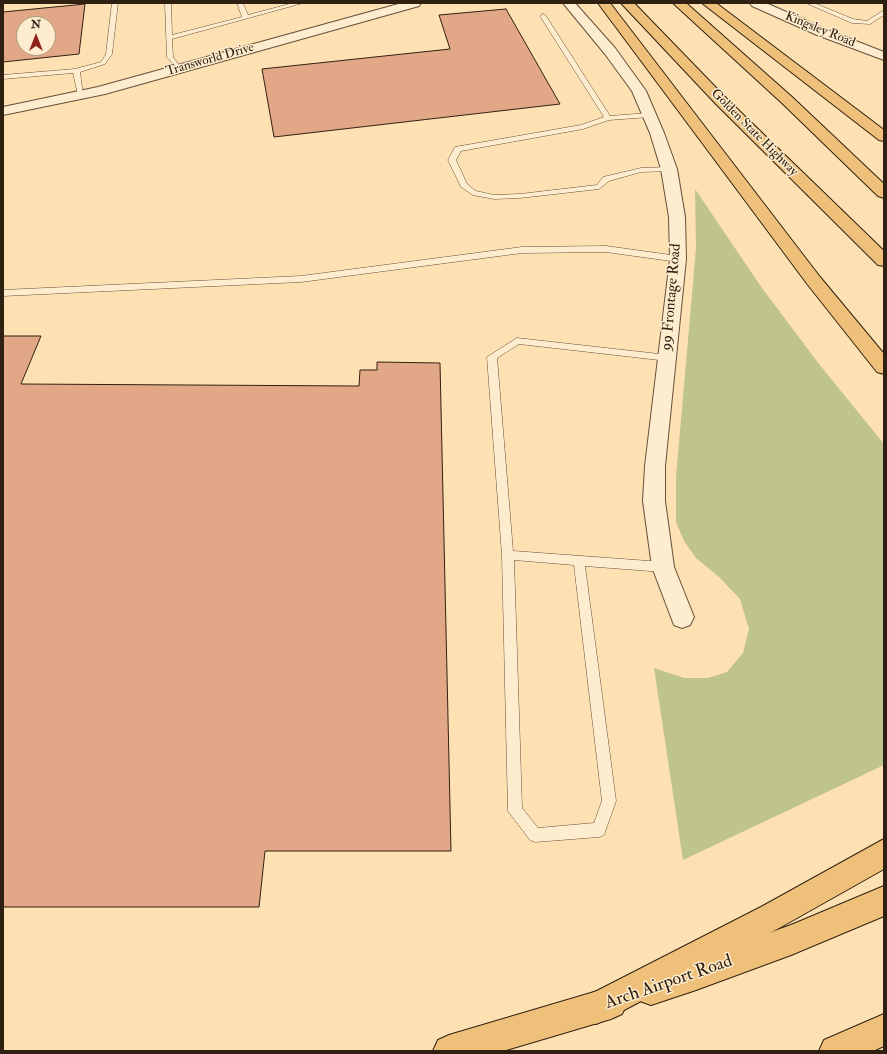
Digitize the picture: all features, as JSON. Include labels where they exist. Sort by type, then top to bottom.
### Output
[{"type":"main road","points":[[604,3],[774,226],[814,281],[884,367]]},
{"type":"main road","name":"Golden State Highway","points":[[627,3],[721,101],[884,261]]},
{"type":"main road","points":[[679,3],[787,100],[884,194]]},
{"type":"main road","points":[[708,3],[884,137]]},
{"type":"main road","points":[[596,1008],[771,917],[884,853]]},
{"type":"main road","name":"Arch Airport Road","points":[[449,1051],[596,1008],[703,973],[791,940],[884,901]]},
{"type":"main road","points":[[835,1051],[884,1030]]},
{"type":"street","name":"Transworld Drive","points":[[3,111],[81,95],[415,3]]},
{"type":"street","name":"99 Frontage Road","points":[[569,3],[610,51],[639,91],[669,169],[677,217],[678,259],[655,466],[654,501],[663,567],[682,617]]},
{"type":"street","name":"Kingsley Road","points":[[756,3],[821,32],[884,56]]},
{"type":"lane","points":[[3,77],[76,71],[103,63],[109,54],[115,3]]},
{"type":"lane","points":[[168,3],[170,57],[179,69]]},
{"type":"lane","points":[[240,3],[246,18]]},
{"type":"lane","points":[[169,38],[300,3]]},
{"type":"lane","points":[[809,3],[852,21],[868,23],[884,12]]},
{"type":"lane","points":[[543,16],[608,118]]},
{"type":"lane","points":[[76,71],[81,95]]},
{"type":"lane","points":[[649,115],[608,118],[583,127],[458,149],[452,160],[464,185],[473,193],[494,197],[520,196],[599,187],[606,179],[641,170],[669,169]]},
{"type":"lane","points":[[3,293],[301,279],[522,250],[606,249],[678,259]]},
{"type":"lane","points":[[579,560],[608,801],[598,830],[535,836],[515,811],[508,555],[492,357],[517,341],[668,358]]},
{"type":"lane","points":[[508,555],[663,567]]},
{"type":"green space","points":[[695,189],[762,288],[819,364],[884,444],[884,765],[683,860],[654,668],[684,678],[708,678],[727,672],[743,653],[749,629],[740,599],[719,577],[696,558],[684,541],[676,522],[676,477],[696,248]]},
{"type":"building","points":[[85,4],[79,54],[3,62],[3,12]]},
{"type":"building","points":[[506,9],[560,104],[274,137],[262,69],[450,49],[439,15]]},
{"type":"building","points":[[3,336],[41,336],[21,384],[359,386],[360,370],[377,370],[377,362],[440,363],[451,851],[265,851],[259,907],[3,907]]}]
